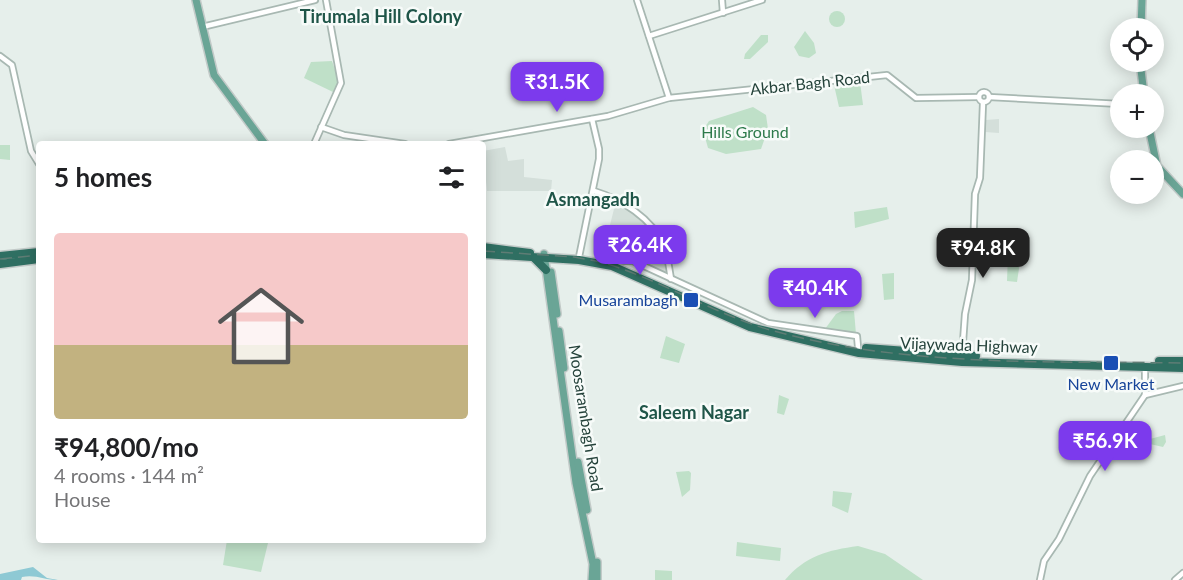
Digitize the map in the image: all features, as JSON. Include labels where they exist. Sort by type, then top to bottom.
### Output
[{"type":"highway","name":"Vijaywada Highway","points":[[486,248],[544,257],[579,256],[610,261],[741,321],[858,347],[962,359],[1183,362]]},
{"type":"highway","points":[[0,256],[36,252]]},
{"type":"highway","name":"Vijaywada Highway","points":[[486,254],[579,260],[612,266],[741,321],[859,353],[1183,368]]},
{"type":"highway","points":[[544,257],[546,270]]},
{"type":"highway","points":[[0,264],[36,259]]},
{"type":"main road","points":[[196,0],[214,75],[263,141]]},
{"type":"main road","points":[[1140,18],[1141,0]]},
{"type":"main road","points":[[1153,138],[1157,166],[1183,194]]},
{"type":"main road","points":[[1154,138],[1159,160],[1165,171],[1183,188]]},
{"type":"main road","name":"Moosarambagh Road","points":[[544,257],[596,556],[597,580]]},
{"type":"main road","name":"Moosarambagh Road","points":[[546,270],[576,483],[593,564],[592,580]]},
{"type":"street","points":[[202,27],[315,0]]},
{"type":"street","points":[[315,141],[341,83],[326,0]]},
{"type":"street","points":[[637,0],[669,98]]},
{"type":"street","points":[[722,0],[723,13]]},
{"type":"street","points":[[650,36],[762,0]]},
{"type":"street","points":[[0,57],[13,67],[31,152],[36,160]]},
{"type":"street","name":"Akbar Bagh Road","points":[[466,141],[592,119],[669,98],[887,75],[916,98],[979,97],[984,92],[989,97],[1110,103]]},
{"type":"street","points":[[962,359],[965,314],[972,280],[975,194],[980,178],[983,103],[979,97]]},
{"type":"street","points":[[983,103],[989,97]]},
{"type":"street","points":[[579,256],[587,210],[594,191],[599,149],[592,119]]},
{"type":"street","points":[[321,127],[344,135],[385,141]]},
{"type":"street","points":[[594,191],[614,197],[643,218],[663,245],[671,279]]},
{"type":"street","points":[[610,261],[633,261],[768,323],[857,336],[858,347]]},
{"type":"street","points":[[1040,580],[1044,561],[1059,539],[1090,476],[1145,394],[1145,366]]},
{"type":"street","points":[[1145,394],[1183,386]]},
{"type":"street","points":[[1175,580],[1183,573]]},
{"type":"shaded area","points":[[999,119],[999,133],[985,132],[986,120]]},
{"type":"shaded area","points":[[505,147],[508,161],[524,159],[524,177],[552,180],[551,191],[487,191],[486,150]]},
{"type":"shaded area","points":[[616,201],[638,217],[660,245],[667,274],[603,253]]},
{"type":"green space","points":[[834,11],[840,11],[845,19],[843,25],[834,27],[829,22],[829,16]]},
{"type":"green space","points":[[805,31],[814,43],[816,53],[809,58],[799,56],[794,47]]},
{"type":"green space","points":[[761,35],[768,35],[768,42],[750,59],[744,59],[745,54]]},
{"type":"green space","points":[[332,61],[339,82],[333,92],[304,78],[311,62]]},
{"type":"green space","points":[[860,82],[863,105],[839,107],[834,85]]},
{"type":"green space","name":"Hills Ground","points":[[753,107],[766,115],[768,129],[761,149],[726,154],[708,148],[703,130],[709,121]]},
{"type":"green space","points":[[0,145],[10,145],[10,160],[0,159]]},
{"type":"green space","points":[[887,207],[889,219],[855,228],[854,212]]},
{"type":"green space","points":[[1008,254],[1021,255],[1017,282],[1007,281]]},
{"type":"green space","points":[[894,273],[894,299],[884,300],[882,274]]},
{"type":"green space","points":[[842,311],[854,311],[856,334],[825,329],[836,314]]},
{"type":"green space","points":[[666,336],[685,344],[679,363],[660,358]]},
{"type":"green space","points":[[779,395],[789,399],[784,415],[777,413]]},
{"type":"green space","points":[[1165,435],[1166,442],[1163,447],[1150,444],[1150,439]]},
{"type":"green space","points":[[689,471],[691,473],[690,490],[682,497],[676,472]]},
{"type":"green space","points":[[833,491],[852,493],[848,513],[832,506]]},
{"type":"green space","points":[[737,542],[781,548],[780,561],[736,556]]},
{"type":"green space","points":[[227,543],[268,543],[261,572],[223,565]]},
{"type":"green space","points":[[858,546],[885,554],[923,580],[785,580],[809,560],[837,550]]},
{"type":"green space","points":[[655,570],[672,571],[672,580],[655,580]]},
{"type":"water","points":[[33,567],[47,578],[58,580],[31,576],[22,577],[21,580],[0,580],[0,574]]},
{"type":"railway","points":[[486,251],[574,257],[601,262],[644,277],[748,323],[821,342],[923,356],[975,360],[1183,363]]},
{"type":"railway","points":[[0,259],[36,255]]},
{"type":"place","name":"Musarambagh","points":[[691,300]]},
{"type":"place","name":"New Market","points":[[1111,363]]},
{"type":"district","name":"Tirumala Hill Colony","points":[[381,17]]},
{"type":"district","name":"Asmangadh","points":[[593,200]]},
{"type":"district","name":"Saleem Nagar","points":[[694,413]]}]
